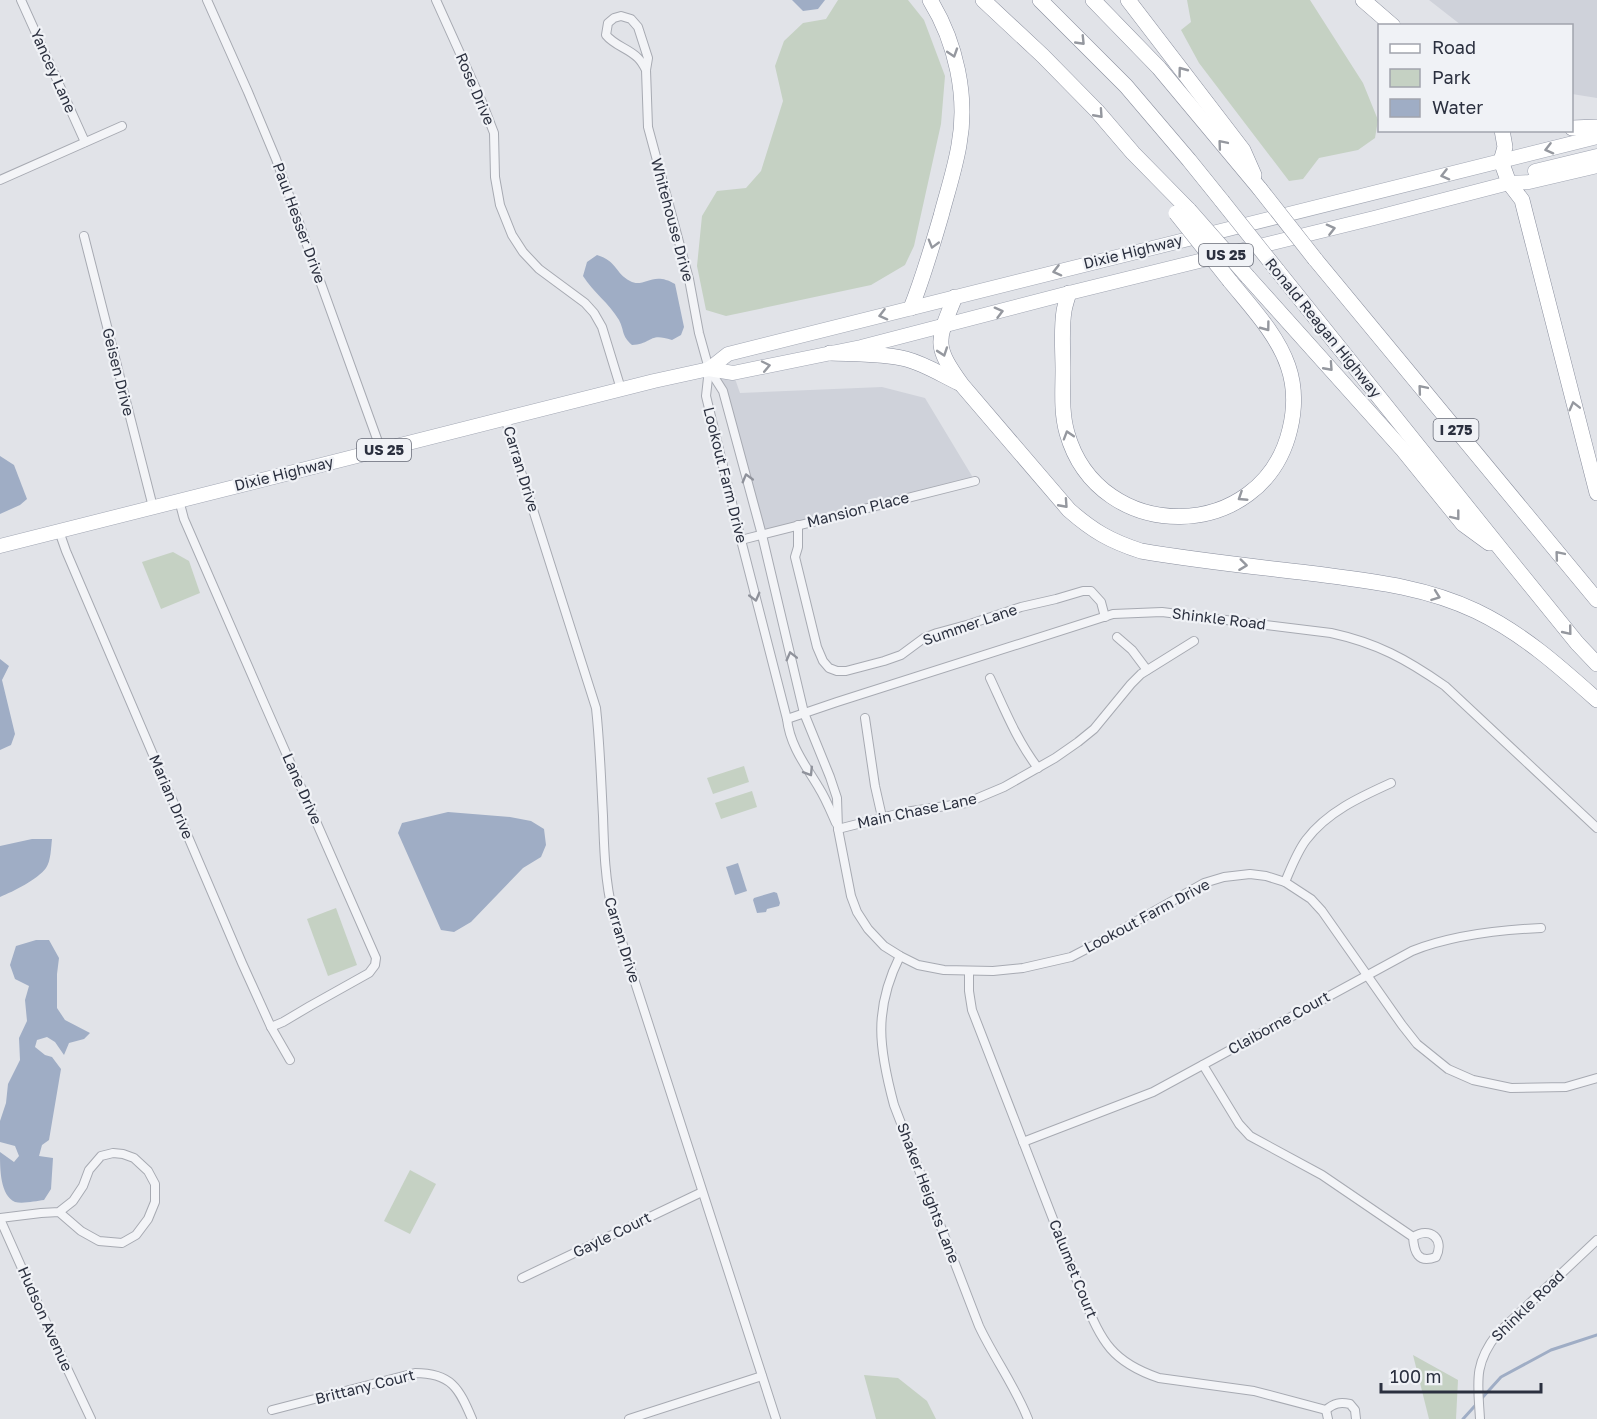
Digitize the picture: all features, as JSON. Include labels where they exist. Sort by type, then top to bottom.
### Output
[{"type":"highway","points":[[911,308],[955,168],[962,122],[957,64],[946,32],[930,0]]},
{"type":"highway","points":[[982,0],[1043,56],[1097,111],[1182,212],[1282,350],[1289,368],[1294,413],[1288,438],[1280,456],[1272,470],[1259,484],[1244,497],[1210,513],[1173,518],[1142,512],[1119,501],[1096,484],[1075,454],[1062,410],[1064,311],[1069,293]]},
{"type":"highway","name":"Ronald Reagan Highway","points":[[1040,0],[1126,86],[1222,201],[1504,554],[1597,664]]},
{"type":"highway","name":"I 275","points":[[1093,0],[1159,68],[1597,600]]},
{"type":"highway","points":[[1128,0],[1243,150],[1260,189]]},
{"type":"highway","points":[[1363,0],[1391,24]]},
{"type":"highway","points":[[1573,128],[1597,127]]},
{"type":"highway","points":[[1502,132],[1505,147],[1501,161],[1509,183],[1522,200],[1597,493]]},
{"type":"highway","points":[[1182,212],[1248,277],[1404,450],[1462,524],[1504,554]]},
{"type":"highway","points":[[954,297],[940,339],[940,347],[948,366],[1069,510],[1104,536],[1141,551],[1380,582],[1427,593],[1473,610],[1503,626],[1531,644],[1597,700]]},
{"type":"highway","points":[[830,353],[906,359],[962,385]]},
{"type":"main road","name":"Dixie Highway","points":[[709,369],[728,354],[1597,137]]},
{"type":"main road","points":[[1509,183],[1522,175],[1597,156]]},
{"type":"main road","name":"Dixie Highway","points":[[0,546],[621,389],[709,369],[733,373],[830,353],[943,327],[1069,293],[1509,183],[1529,182],[1597,166]]},
{"type":"street","name":"Yancey Lane","points":[[21,0],[85,142]]},
{"type":"street","name":"Paul Hesser Drive","points":[[207,0],[276,159],[381,450]]},
{"type":"street","name":"Rose Drive","points":[[436,0],[494,133],[495,177],[500,205],[512,235],[523,252],[539,269],[585,303],[594,313],[602,327],[621,389]]},
{"type":"street","name":"Whitehouse Drive","points":[[646,70],[639,58],[612,42],[606,35],[608,23],[614,18],[621,16],[631,19],[638,27],[648,58],[646,70],[648,128],[687,273],[709,369]]},
{"type":"street","points":[[0,180],[122,126]]},
{"type":"street","name":"Geisen Drive","points":[[84,236],[153,507]]},
{"type":"street","name":"Lookout Farm Drive","points":[[709,369],[723,391],[762,535],[804,713],[837,798],[838,829],[851,897],[857,912],[884,946],[918,965],[932,968],[969,971],[1023,969],[1071,957],[1204,884],[1224,877],[1251,874],[1266,876],[1285,882],[1311,899],[1322,911],[1401,1025],[1417,1044],[1448,1068],[1473,1080],[1511,1088],[1566,1087],[1597,1078]]},
{"type":"street","name":"Lookout Farm Drive","points":[[709,369],[706,396],[789,733],[796,750],[824,796],[838,829]]},
{"type":"street","name":"Carran Drive","points":[[506,418],[512,444],[596,708],[606,880],[613,914],[776,1419]]},
{"type":"street","name":"Mansion Place","points":[[741,540],[975,481]]},
{"type":"street","name":"Lane Drive","points":[[179,500],[184,519],[259,694],[376,958],[375,965],[369,973],[271,1027]]},
{"type":"street","name":"Summer Lane","points":[[798,525],[798,548],[795,557],[817,647],[823,661],[829,668],[837,671],[884,662],[901,655],[924,638],[938,633],[1021,607],[1083,591],[1091,591],[1101,602],[1105,617]]},
{"type":"street","name":"Marian Drive","points":[[59,531],[271,1027],[290,1060]]},
{"type":"street","name":"Shinkle Road","points":[[787,719],[1113,614],[1162,612],[1331,633],[1381,648],[1419,668],[1445,686],[1597,828]]},
{"type":"street","points":[[1117,637],[1132,650],[1147,670]]},
{"type":"street","name":"Main Chase Lane","points":[[838,829],[882,817],[966,803],[1004,787],[1078,742],[1094,729],[1131,684],[1147,670],[1194,640]]},
{"type":"street","points":[[990,678],[1038,768]]},
{"type":"street","points":[[866,718],[875,786],[882,817]]},
{"type":"street","points":[[1285,882],[1306,840],[1320,824],[1365,794],[1391,783]]},
{"type":"street","name":"Claiborne Court","points":[[1023,1143],[1153,1092],[1412,951],[1432,943],[1509,930],[1541,928]]},
{"type":"street","name":"Shaker Heights Lane","points":[[900,956],[886,988],[880,1020],[888,1083],[894,1105],[979,1326],[990,1349],[1009,1378],[1028,1419]]},
{"type":"street","name":"Calumet Court","points":[[969,971],[972,1010],[1097,1330],[1115,1353],[1145,1373],[1159,1378],[1254,1391],[1327,1414],[1333,1404],[1350,1404],[1355,1410],[1356,1419]]},
{"type":"street","points":[[1203,1065],[1239,1124],[1250,1136],[1322,1175],[1413,1237]]},
{"type":"street","points":[[0,1218],[59,1212],[73,1201],[83,1186],[89,1170],[102,1156],[113,1153],[134,1158],[148,1171],[155,1184],[155,1202],[148,1219],[136,1235],[122,1243],[99,1240],[81,1231],[59,1212]]},
{"type":"street","name":"Gayle Court","points":[[522,1278],[702,1192]]},
{"type":"street","name":"Hudson Avenue","points":[[0,1218],[91,1419]]},
{"type":"street","name":"Shinkle Road","points":[[1480,1419],[1479,1370],[1482,1357],[1490,1343],[1597,1240]]},
{"type":"street","name":"Brittany Court","points":[[272,1410],[415,1373],[429,1373],[453,1384],[463,1398],[472,1419]]},
{"type":"street","points":[[629,1419],[762,1376]]},
{"type":"shaded area","points":[[1429,0],[1597,0],[1597,98],[1573,94],[1573,24],[1460,24]]},
{"type":"shaded area","points":[[709,369],[733,373],[740,393],[882,387],[925,398],[975,481],[762,535],[723,391]]},
{"type":"green space","points":[[838,0],[908,0],[924,20],[945,76],[941,124],[914,246],[905,265],[871,285],[726,316],[706,310],[697,266],[702,216],[717,191],[746,188],[761,171],[783,101],[775,66],[784,41],[803,23],[826,19]]},
{"type":"green space","points":[[1187,0],[1310,0],[1363,83],[1378,120],[1375,138],[1358,150],[1319,158],[1303,179],[1289,181],[1199,63],[1181,30],[1191,22]]},
{"type":"green space","points":[[173,552],[189,561],[200,593],[161,609],[142,562]]},
{"type":"green space","points":[[744,766],[749,782],[713,794],[707,778]]},
{"type":"green space","points":[[752,791],[757,807],[721,819],[715,803]]},
{"type":"green space","points":[[336,908],[357,965],[328,976],[307,919]]},
{"type":"green space","points":[[410,1170],[436,1184],[410,1234],[384,1221]]},
{"type":"green space","points":[[1413,1355],[1458,1380],[1456,1419],[1429,1419]]},
{"type":"green space","points":[[864,1375],[898,1378],[927,1401],[936,1419],[876,1419]]},
{"type":"water","points":[[792,0],[825,0],[818,9],[803,11]]},
{"type":"water","points":[[597,255],[608,260],[621,274],[635,283],[660,279],[675,284],[684,327],[681,335],[672,340],[659,337],[632,345],[625,336],[615,314],[583,276],[587,262]]},
{"type":"water","points":[[0,456],[14,465],[27,499],[20,505],[0,514]]},
{"type":"water","points":[[0,659],[9,666],[2,680],[15,734],[11,745],[0,750]]},
{"type":"water","points":[[448,812],[531,821],[544,829],[546,845],[541,857],[523,868],[471,922],[454,932],[441,930],[398,833],[402,823]]},
{"type":"water","points":[[32,839],[52,839],[48,865],[31,881],[0,897],[0,846]]},
{"type":"water","points":[[738,863],[747,891],[735,895],[726,867]]},
{"type":"water","points":[[777,893],[779,906],[757,913],[754,898]]},
{"type":"water","points":[[36,940],[49,940],[59,958],[57,1008],[65,1020],[90,1033],[84,1039],[69,1043],[64,1055],[55,1042],[47,1037],[37,1040],[35,1047],[45,1055],[52,1057],[61,1069],[49,1140],[42,1145],[39,1156],[53,1158],[51,1189],[44,1200],[18,1203],[6,1194],[2,1181],[0,1152],[14,1162],[19,1156],[15,1146],[0,1142],[0,1121],[6,1103],[8,1084],[20,1060],[19,1038],[27,1021],[25,1000],[29,986],[15,979],[10,965],[16,946]]},
{"type":"waterway","points":[[1463,1419],[1501,1377],[1551,1350],[1597,1335]]}]
